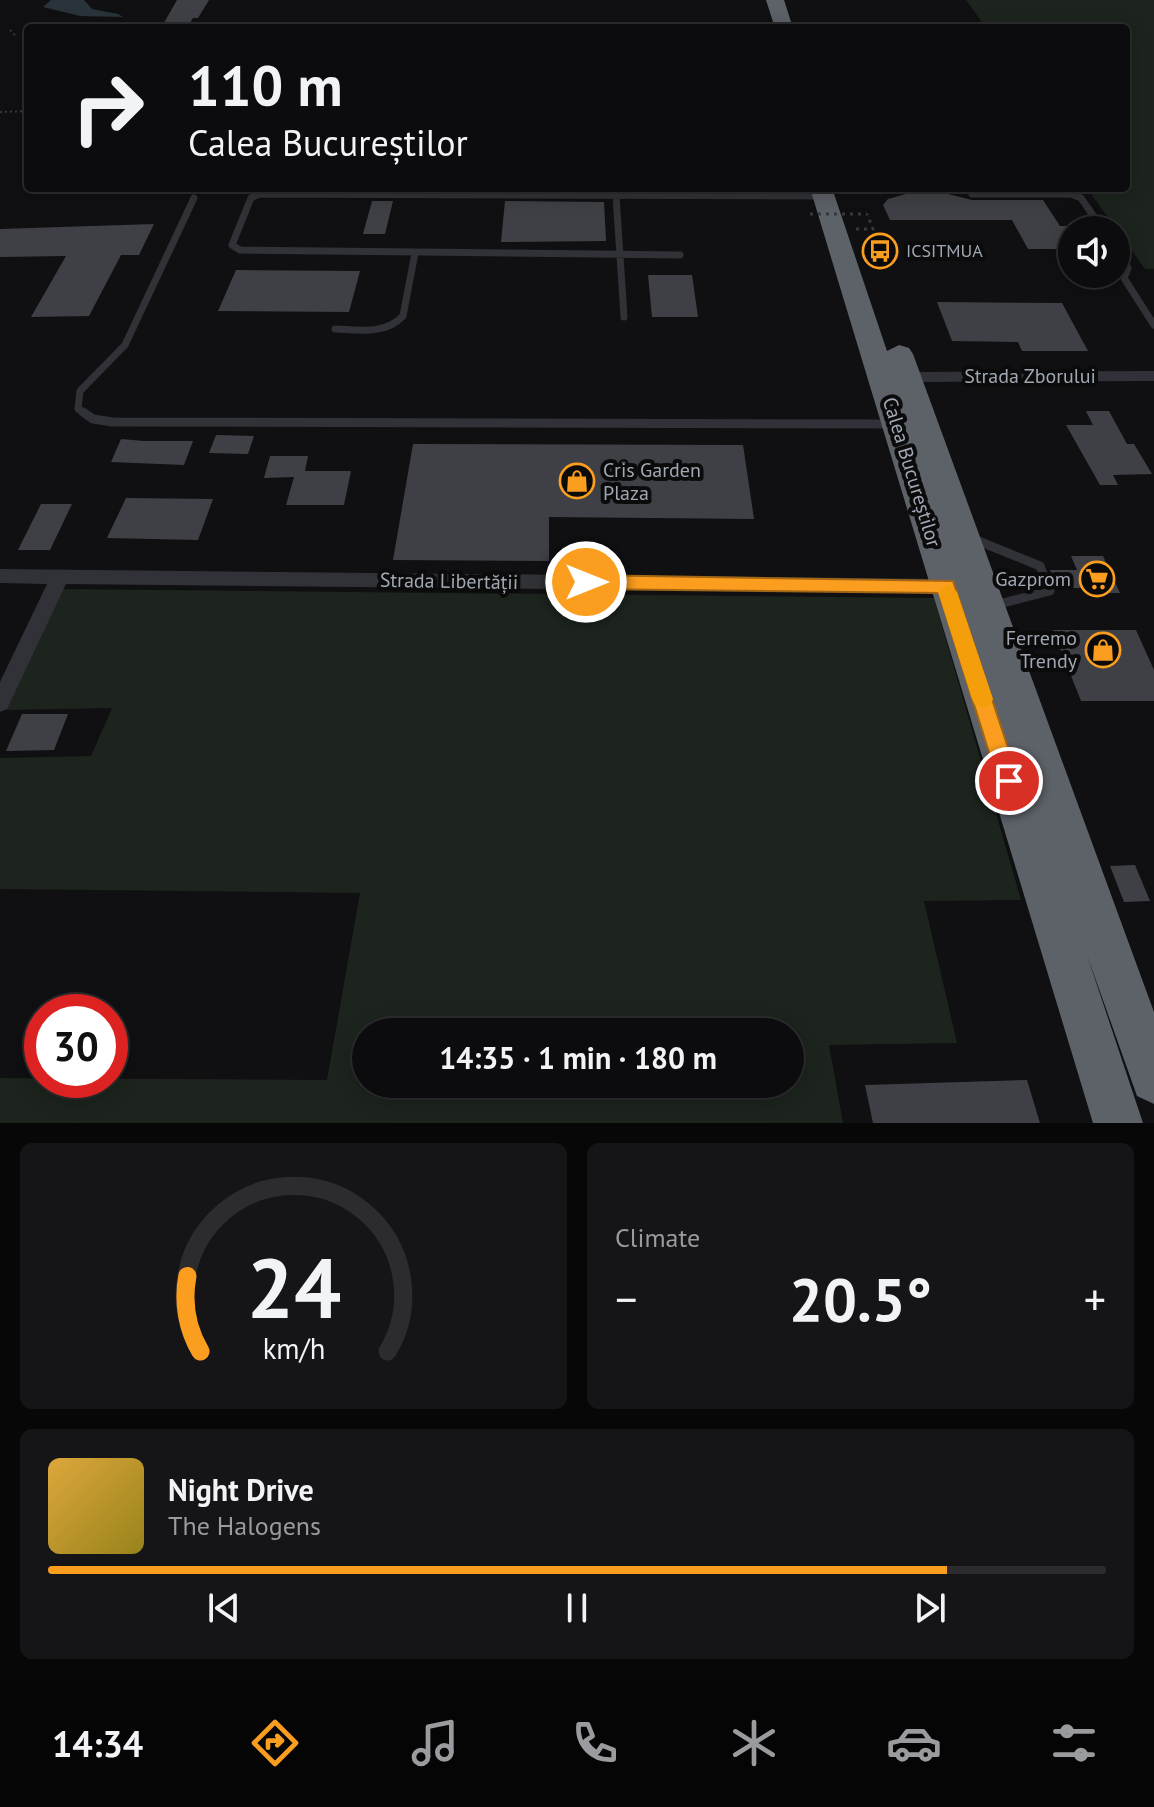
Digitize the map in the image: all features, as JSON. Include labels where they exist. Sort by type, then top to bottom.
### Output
[{"type":"highway","points":[[760,0],[768,24]]},
{"type":"highway","points":[[775,0],[783,24]]},
{"type":"highway","name":"Calea Bucureștilor","points":[[824,196],[861,222],[907,377],[988,607],[1142,1008],[1154,1079]]},
{"type":"highway","name":"Calea Bucureștilor","points":[[824,196],[1118,1123]]},
{"type":"street","name":"Strada Zborului","points":[[907,377],[1154,376]]},
{"type":"street","name":"Strada Libertății","points":[[0,576],[946,586]]},
{"type":"street","points":[[0,703],[60,576]]},
{"type":"lane","points":[[680,255],[240,250],[232,245],[251,198],[259,194],[824,196]]},
{"type":"lane","points":[[972,194],[1071,194],[1081,198],[1093,216]]},
{"type":"lane","points":[[616,195],[624,317]]},
{"type":"lane","points":[[194,198],[125,345],[80,391],[78,409],[93,419],[113,422],[898,424]]},
{"type":"lane","points":[[335,329],[388,329],[398,324],[403,316],[415,253]]},
{"type":"lane","points":[[1130,287],[1154,325]]},
{"type":"lane","points":[[962,534],[1040,566],[1050,591],[988,607]]},
{"type":"path","points":[[10,30],[15,35]]},
{"type":"path","points":[[0,112],[24,111]]},
{"type":"path","points":[[824,196],[861,222]]},
{"type":"shaded area","points":[[51,0],[84,0],[92,9],[123,17],[80,16],[43,7]]},
{"type":"shaded area","points":[[966,0],[1154,0],[1154,269],[1145,269],[1130,248],[1130,216],[1107,216],[1090,192],[1130,192],[1130,24],[983,24]]},
{"type":"shaded area","points":[[61,589],[934,598],[1021,900],[924,901],[957,1043],[829,1045],[843,1123],[0,1123],[0,1078],[24,1078],[24,1098],[128,1098],[128,1079],[327,1080],[360,893],[0,889],[0,758],[91,756],[112,708],[5,710]]},
{"type":"building","points":[[177,0],[209,0],[198,18],[193,18],[189,24],[163,24]]},
{"type":"building","points":[[913,192],[940,192],[972,200],[1043,200],[1058,223],[1058,249],[1028,249],[1012,220],[890,220],[883,205],[888,199]]},
{"type":"building","points":[[372,201],[393,201],[385,234],[363,234]]},
{"type":"building","points":[[505,201],[604,202],[606,241],[501,242]]},
{"type":"building","points":[[154,224],[139,255],[121,255],[89,316],[31,317],[66,256],[0,257],[0,229]]},
{"type":"building","points":[[236,270],[360,271],[349,312],[218,311]]},
{"type":"building","points":[[648,275],[692,275],[698,317],[652,317]]},
{"type":"building","points":[[937,302],[1062,303],[1088,351],[1022,351],[1018,342],[952,341]]},
{"type":"building","points":[[1086,411],[1109,411],[1127,444],[1134,444],[1152,474],[1113,475],[1118,485],[1100,485],[1066,425],[1093,425]]},
{"type":"building","points":[[216,435],[254,436],[248,454],[209,453]]},
{"type":"building","points":[[121,439],[193,441],[184,465],[111,462]]},
{"type":"building","name":"Cris Garden Plaza","points":[[413,444],[743,445],[754,519],[549,517],[549,561],[393,560]]},
{"type":"building","points":[[270,456],[308,456],[305,471],[351,471],[344,505],[286,505],[294,477],[264,478]]},
{"type":"building","points":[[126,498],[213,499],[198,540],[107,538]]},
{"type":"building","points":[[41,504],[72,504],[50,550],[18,550]]},
{"type":"building","name":"Gazprom","points":[[1071,556],[1103,556],[1120,593],[1087,593],[1085,588],[1057,588],[1050,570],[1077,570]]},
{"type":"building","name":"Ferremo Trendy","points":[[1053,630],[1136,630],[1154,670],[1154,701],[1081,701]]},
{"type":"building","points":[[22,714],[68,714],[54,750],[6,751]]},
{"type":"building","points":[[1135,865],[1150,901],[1124,902],[1110,866]]},
{"type":"building","points":[[1027,1080],[1040,1123],[873,1123],[865,1085]]},
{"type":"slow traffic","points":[[948,592],[982,699]]},
{"type":"place","name":"ICSITMUA","points":[[880,251]]},
{"type":"place","name":"Cris Garden Plaza","points":[[577,481]]},
{"type":"place","name":"Gazprom","points":[[1097,579]]},
{"type":"place","name":"Ferremo Trendy","points":[[1103,650]]},
{"type":"route","points":[[586,582],[946,586],[1009,781]]}]
